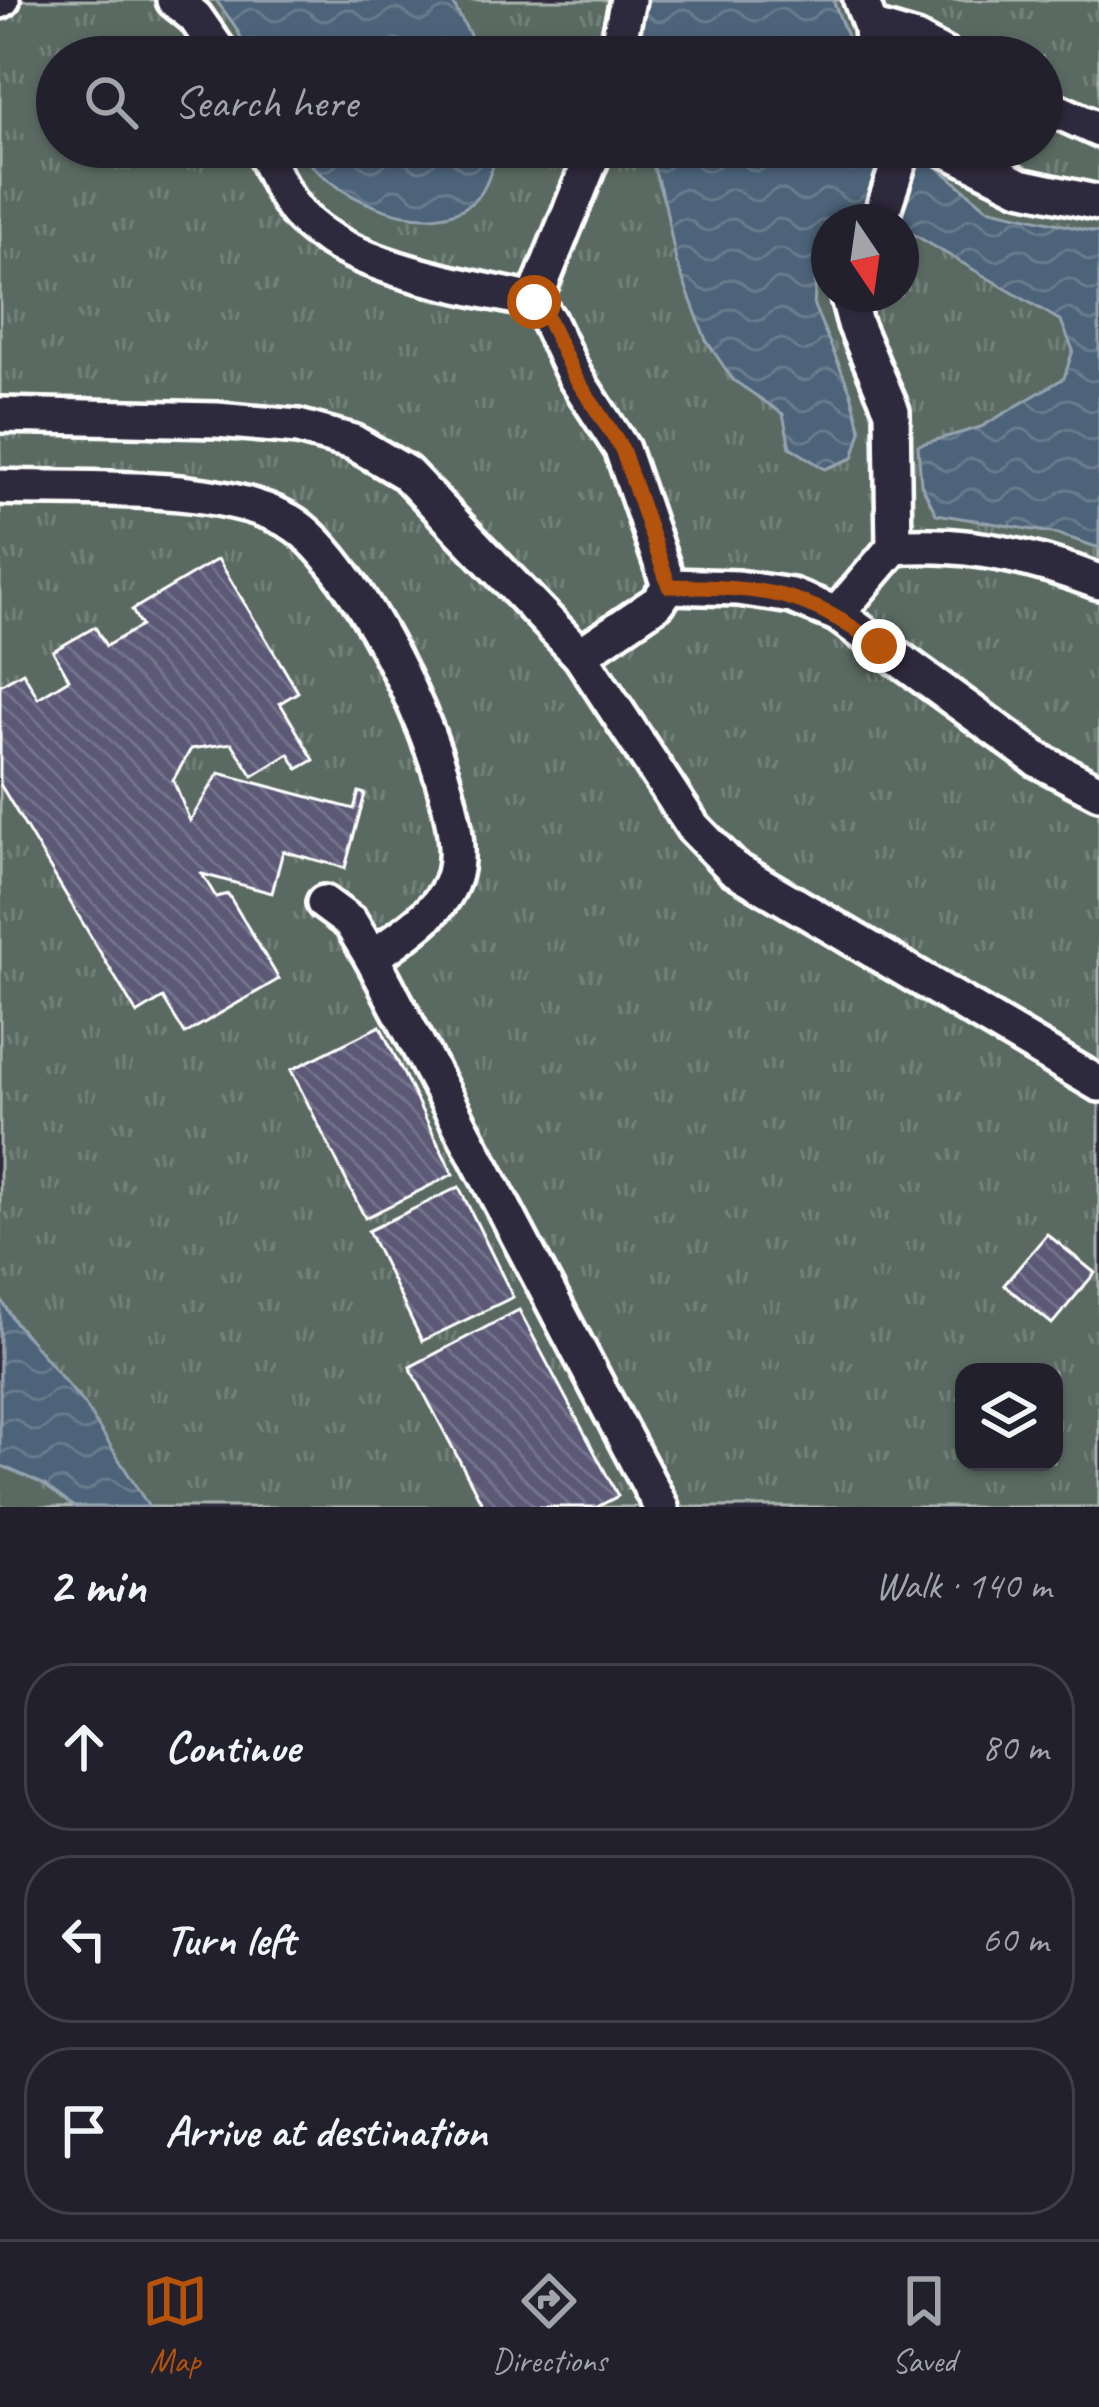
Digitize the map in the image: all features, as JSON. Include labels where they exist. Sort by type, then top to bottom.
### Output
[{"type":"lane","points":[[620,36],[628,0]]},
{"type":"lane","points":[[192,6],[211,36]]},
{"type":"lane","points":[[868,28],[900,36]]},
{"type":"lane","points":[[1063,114],[1099,130]]},
{"type":"lane","points":[[273,168],[294,210],[340,245],[404,272],[534,302],[622,449],[669,586]]},
{"type":"lane","points":[[534,302],[588,168]]},
{"type":"lane","points":[[885,204],[897,168]]},
{"type":"lane","points":[[984,168],[1020,186],[1099,203]]},
{"type":"lane","points":[[837,614],[894,547],[892,411],[852,312]]},
{"type":"lane","points":[[0,415],[298,427],[352,442],[406,473],[580,655],[693,827],[734,868],[1099,1084]]},
{"type":"lane","points":[[0,487],[209,497],[255,508],[291,522],[362,599],[440,768],[457,835],[453,878],[432,910],[372,958]]},
{"type":"lane","points":[[894,547],[923,544],[989,552],[1052,564],[1099,582]]},
{"type":"lane","points":[[669,586],[792,596],[837,614],[1038,760],[1099,792]]},
{"type":"lane","points":[[580,655],[658,602],[669,586]]},
{"type":"lane","points":[[324,903],[351,922],[372,958],[661,1507]]},
{"type":"green space","points":[[0,0],[1099,0],[1099,1507],[0,1507]]},
{"type":"water","points":[[216,0],[451,0],[471,36],[240,36]]},
{"type":"water","points":[[646,0],[833,0],[847,36],[642,36]]},
{"type":"water","points":[[314,168],[492,168],[477,198],[457,212],[433,217],[380,208],[330,182]]},
{"type":"water","points":[[654,168],[938,168],[987,208],[1099,233],[1099,548],[1058,534],[936,514],[921,484],[918,445],[981,427],[1064,378],[1073,350],[1061,321],[919,238],[919,204],[811,204],[811,312],[817,312],[851,393],[861,431],[853,458],[825,469],[790,447],[783,414],[733,380],[706,340],[676,261]]},
{"type":"water","points":[[0,1298],[84,1404],[149,1507],[74,1507],[43,1484],[0,1465]]},
{"type":"building","points":[[218,559],[298,692],[280,703],[314,760],[298,769],[289,754],[253,776],[232,743],[191,749],[173,780],[190,821],[219,773],[354,809],[359,792],[365,794],[345,868],[283,851],[272,893],[202,874],[216,897],[228,894],[279,979],[185,1034],[163,998],[137,1014],[0,784],[0,685],[23,672],[38,698],[69,679],[53,651],[95,627],[106,646],[141,626],[132,610]]},
{"type":"building","points":[[380,1026],[453,1174],[365,1218],[291,1070]]},
{"type":"building","points":[[459,1187],[513,1297],[422,1341],[368,1231]]},
{"type":"building","points":[[1047,1234],[1095,1273],[1052,1324],[1004,1285]]},
{"type":"building","points":[[519,1310],[618,1496],[597,1507],[484,1507],[410,1367]]},
{"type":"route","points":[[534,302],[622,449],[669,586],[792,596],[837,614],[879,646]]}]
